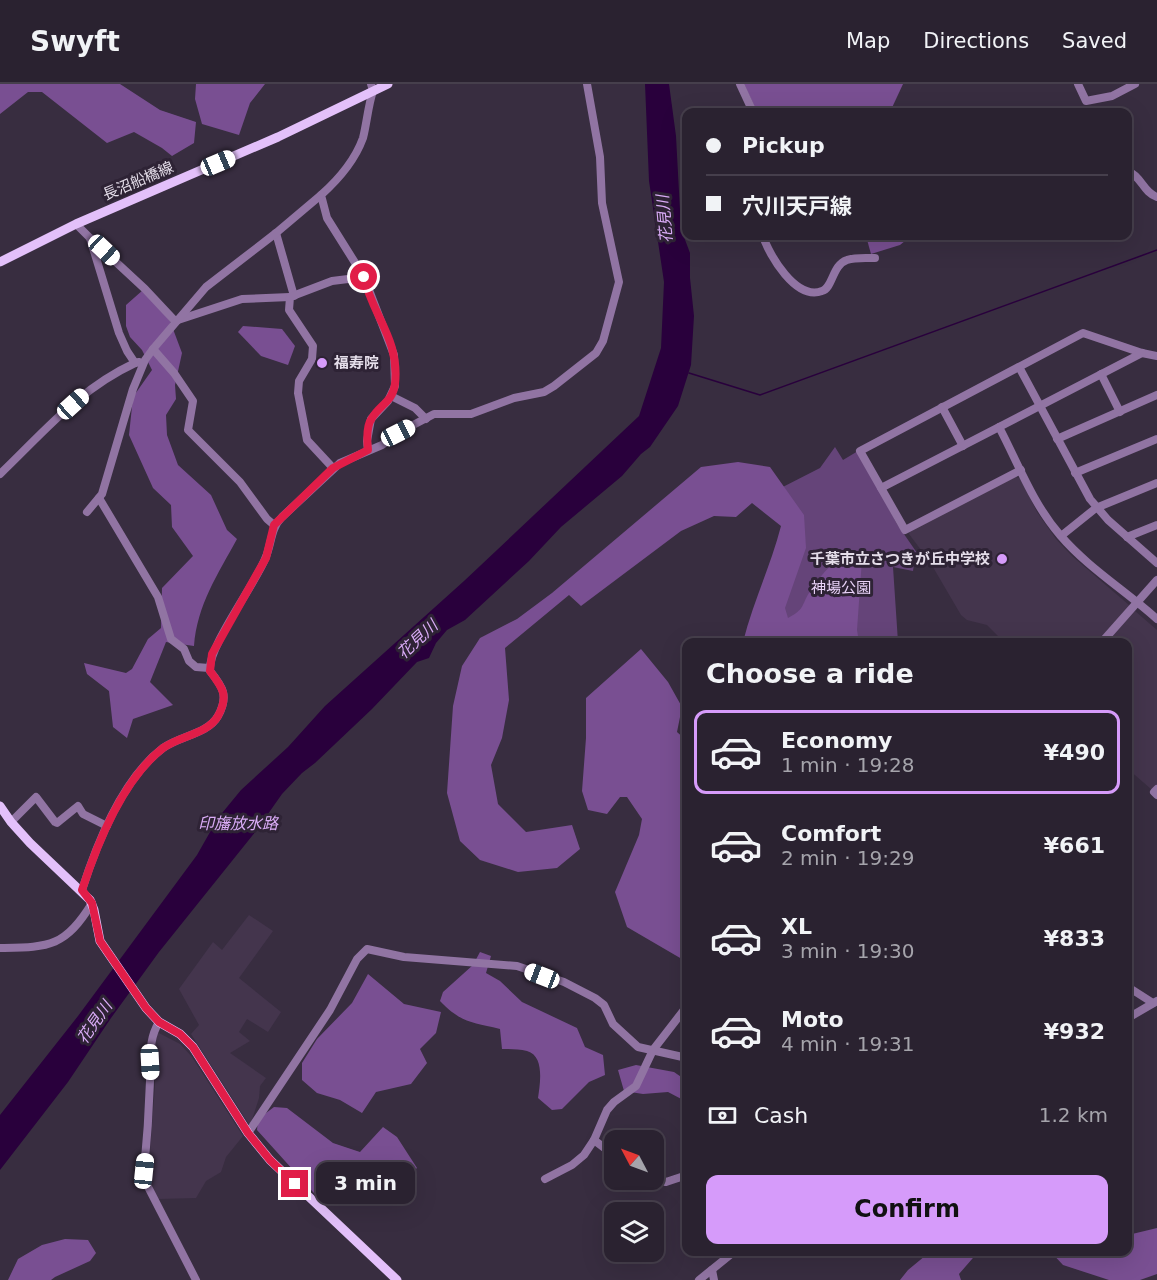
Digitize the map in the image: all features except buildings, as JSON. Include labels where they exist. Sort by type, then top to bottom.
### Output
[{"type":"main road","name":"長沼船橋線","points":[[0,262],[76,224],[278,136],[372,88],[388,84]]},
{"type":"main road","points":[[0,806],[11,822],[39,852],[82,890],[92,903],[98,934],[111,958],[151,1015],[180,1034],[193,1047],[248,1133],[290,1180],[397,1280]]},
{"type":"street","points":[[82,890],[107,826],[130,784],[164,747],[207,727],[216,719],[225,695],[209,668],[212,654],[266,558],[274,525],[333,468],[382,445],[398,433],[426,418],[441,413],[471,414],[514,398],[544,392],[590,359],[603,341],[619,282],[602,202],[600,157],[587,84]]},
{"type":"street","points":[[740,84],[751,108]]},
{"type":"street","points":[[1078,84],[1086,101],[1112,96],[1135,84]]},
{"type":"street","points":[[87,512],[99,498],[112,463],[133,389],[145,360],[174,321],[206,286],[276,233],[321,195],[344,171],[356,154],[363,136],[372,88]]},
{"type":"street","points":[[1132,172],[1136,174],[1146,192],[1157,197]]},
{"type":"street","points":[[321,195],[327,218],[364,277],[394,355],[395,386],[391,396],[371,419],[367,441],[368,450]]},
{"type":"street","points":[[76,224],[145,289],[174,321]]},
{"type":"street","points":[[276,233],[292,297],[289,310],[314,346],[312,359],[298,387],[307,440],[333,468]]},
{"type":"street","points":[[90,238],[119,333],[135,363]]},
{"type":"street","points":[[764,240],[769,252],[783,273],[797,285],[809,290],[824,290],[828,287],[838,265],[846,260],[874,258]]},
{"type":"street","points":[[174,321],[242,298],[292,297],[332,281],[364,277]]},
{"type":"street","points":[[1021,470],[905,530],[860,451],[1083,333],[1157,356]]},
{"type":"street","points":[[153,349],[174,373],[193,401],[188,430],[240,482],[274,525]]},
{"type":"street","points":[[881,488],[1142,353]]},
{"type":"street","points":[[0,474],[85,392],[112,374],[145,360]]},
{"type":"street","points":[[1019,367],[1096,508],[1157,563]]},
{"type":"street","points":[[1101,374],[1120,412]]},
{"type":"street","points":[[1057,440],[1157,395]]},
{"type":"street","points":[[391,396],[415,408],[426,418]]},
{"type":"street","points":[[942,407],[963,446]]},
{"type":"street","points":[[999,427],[1043,512],[1061,536],[1084,559],[1157,619]]},
{"type":"street","points":[[1075,472],[1157,439]]},
{"type":"street","points":[[1061,536],[1096,508],[1157,483]]},
{"type":"street","points":[[99,498],[158,597],[171,639],[184,649],[189,661],[196,667],[209,668]]},
{"type":"street","points":[[1127,537],[1157,525]]},
{"type":"street","points":[[1106,638],[1157,580]]},
{"type":"street","points":[[1157,789],[1154,792],[1157,795]]},
{"type":"street","points":[[11,822],[36,797],[57,823],[78,806],[83,814],[107,826]]},
{"type":"street","points":[[0,948],[40,946],[60,941],[92,903]]},
{"type":"street","points":[[248,1133],[330,1010],[357,959],[367,949],[404,957],[517,966],[564,982],[604,1005],[613,1024],[638,1047],[682,1057]]},
{"type":"street","points":[[1132,989],[1155,1002]]},
{"type":"street","points":[[1132,1016],[1155,1002]]},
{"type":"street","points":[[545,1179],[572,1165],[584,1155],[594,1140],[607,1110],[636,1086],[653,1050],[682,1012]]},
{"type":"street","points":[[159,1022],[152,1033],[150,1048],[151,1076],[144,1171],[150,1191],[196,1280]]},
{"type":"street","points":[[594,1140],[604,1148]]},
{"type":"street","points":[[664,1182],[682,1177]]},
{"type":"street","points":[[699,1280],[728,1256]]},
{"type":"street","points":[[712,1270],[714,1280]]},
{"type":"shaded area","name":"千葉市立さつきが丘中学校","points":[[1015,477],[1020,478],[1037,512],[1056,539],[1129,607],[1102,638],[1000,638],[987,625],[967,620],[961,615],[930,562],[909,534],[910,530]]},
{"type":"shaded area","points":[[1135,611],[1157,630],[1157,786],[1155,789],[1151,789],[1132,772],[1132,638],[1109,638]]},
{"type":"shaded area","points":[[249,915],[273,931],[239,978],[281,1012],[268,1032],[247,1019],[239,1032],[250,1041],[230,1053],[266,1078],[260,1086],[259,1098],[250,1126],[191,1034],[199,1025],[179,989],[213,942],[222,950]]},
{"type":"shaded area","points":[[157,1032],[180,1044],[192,1057],[243,1136],[226,1157],[221,1172],[206,1181],[196,1198],[158,1199],[148,1177],[155,1086],[153,1057]]},
{"type":"green space","points":[[0,84],[120,84],[160,110],[196,122],[194,143],[172,156],[134,132],[107,143],[42,92],[28,92],[0,114]]},
{"type":"green space","points":[[196,84],[265,84],[250,103],[239,135],[202,124],[195,99]]},
{"type":"green space","points":[[744,84],[903,84],[892,108],[755,108]]},
{"type":"green space","points":[[867,240],[906,240],[900,245],[871,254]]},
{"type":"green space","points":[[143,290],[170,321],[182,353],[175,385],[176,399],[166,415],[167,435],[178,465],[211,495],[227,530],[237,539],[204,603],[194,646],[166,642],[150,682],[173,705],[133,719],[127,738],[113,727],[109,691],[87,674],[84,663],[126,673],[132,669],[148,639],[161,628],[162,588],[193,556],[172,527],[171,505],[153,488],[129,435],[133,397],[152,370],[142,350],[130,337],[126,326],[126,305]]},
{"type":"green space","points":[[243,326],[282,329],[295,346],[288,365],[261,356],[238,332]]},
{"type":"green space","name":"神場公園","points":[[835,447],[843,460],[858,451],[897,524],[924,563],[914,564],[913,571],[893,567],[898,638],[761,638],[799,553],[773,492],[820,468]]},
{"type":"green space","points":[[738,462],[770,467],[804,515],[806,548],[785,608],[788,618],[801,609],[816,583],[830,566],[856,550],[862,559],[858,638],[744,638],[781,526],[752,503],[736,517],[714,516],[681,531],[581,606],[569,595],[505,648],[509,700],[502,738],[491,765],[498,804],[526,832],[572,825],[580,849],[557,868],[518,872],[480,860],[460,841],[447,793],[453,706],[462,666],[480,638],[517,619],[552,593],[701,467]]},
{"type":"green space","points":[[641,649],[668,682],[682,707],[677,732],[682,736],[682,959],[627,927],[615,892],[639,835],[642,819],[627,797],[620,797],[607,814],[588,810],[582,791],[586,698]]},
{"type":"green space","points":[[480,952],[491,956],[486,973],[500,981],[522,1002],[577,1028],[585,1047],[603,1055],[605,1075],[589,1082],[562,1109],[552,1110],[538,1098],[540,1071],[537,1058],[533,1054],[521,1050],[502,1049],[500,1029],[461,1018],[440,1001],[443,992],[473,965]]},
{"type":"green space","points":[[368,974],[404,1004],[441,1012],[436,1033],[420,1049],[427,1063],[411,1084],[376,1092],[362,1113],[340,1100],[317,1093],[302,1080],[302,1063],[317,1039],[352,1003]]},
{"type":"green space","points":[[636,1065],[674,1072],[682,1078],[682,1099],[668,1092],[643,1094],[624,1091],[618,1070]]},
{"type":"green space","points":[[274,1107],[287,1108],[333,1143],[360,1152],[383,1127],[397,1137],[417,1168],[398,1185],[368,1204],[322,1202],[257,1130],[258,1119]]},
{"type":"green space","points":[[1157,1228],[1157,1274],[1140,1280],[1109,1280],[1063,1265],[1055,1256],[1132,1256],[1132,1234]]},
{"type":"green space","points":[[65,1239],[88,1240],[96,1253],[90,1261],[51,1280],[8,1280],[18,1259],[42,1245]]},
{"type":"green space","points":[[925,1256],[975,1256],[959,1274],[961,1280],[900,1280]]},
{"type":"water","name":"印旛放水路","points":[[645,84],[669,84],[676,136],[682,240],[685,240],[690,253],[694,316],[691,365],[678,406],[650,447],[622,476],[561,527],[529,561],[465,620],[447,630],[436,643],[429,658],[417,662],[372,709],[282,794],[256,831],[159,952],[68,1082],[0,1170],[0,1115],[78,1016],[197,855],[218,818],[241,790],[288,747],[325,706],[464,581],[639,416],[661,348],[664,282],[649,181]]},
{"type":"waterway","points":[[689,373],[760,395],[1157,250]]},
{"type":"place","name":"福寿院","points":[[322,363]]},
{"type":"place","name":"千葉市立さつきが丘中学校","points":[[1002,559]]},
{"type":"route","points":[[295,1184],[270,1160],[248,1133],[193,1047],[180,1034],[151,1015],[100,941],[92,903],[82,890],[107,826],[130,784],[164,747],[207,727],[216,719],[225,695],[209,668],[212,654],[257,577],[266,558],[274,525],[339,463],[368,450],[367,441],[371,419],[393,393],[396,370],[390,340],[364,277]]},
{"type":"water label","name":"花見川","points":[[664,219]]},
{"type":"water label","name":"花見川","points":[[417,639]]},
{"type":"water label","name":"花見川","points":[[94,1022]]}]
